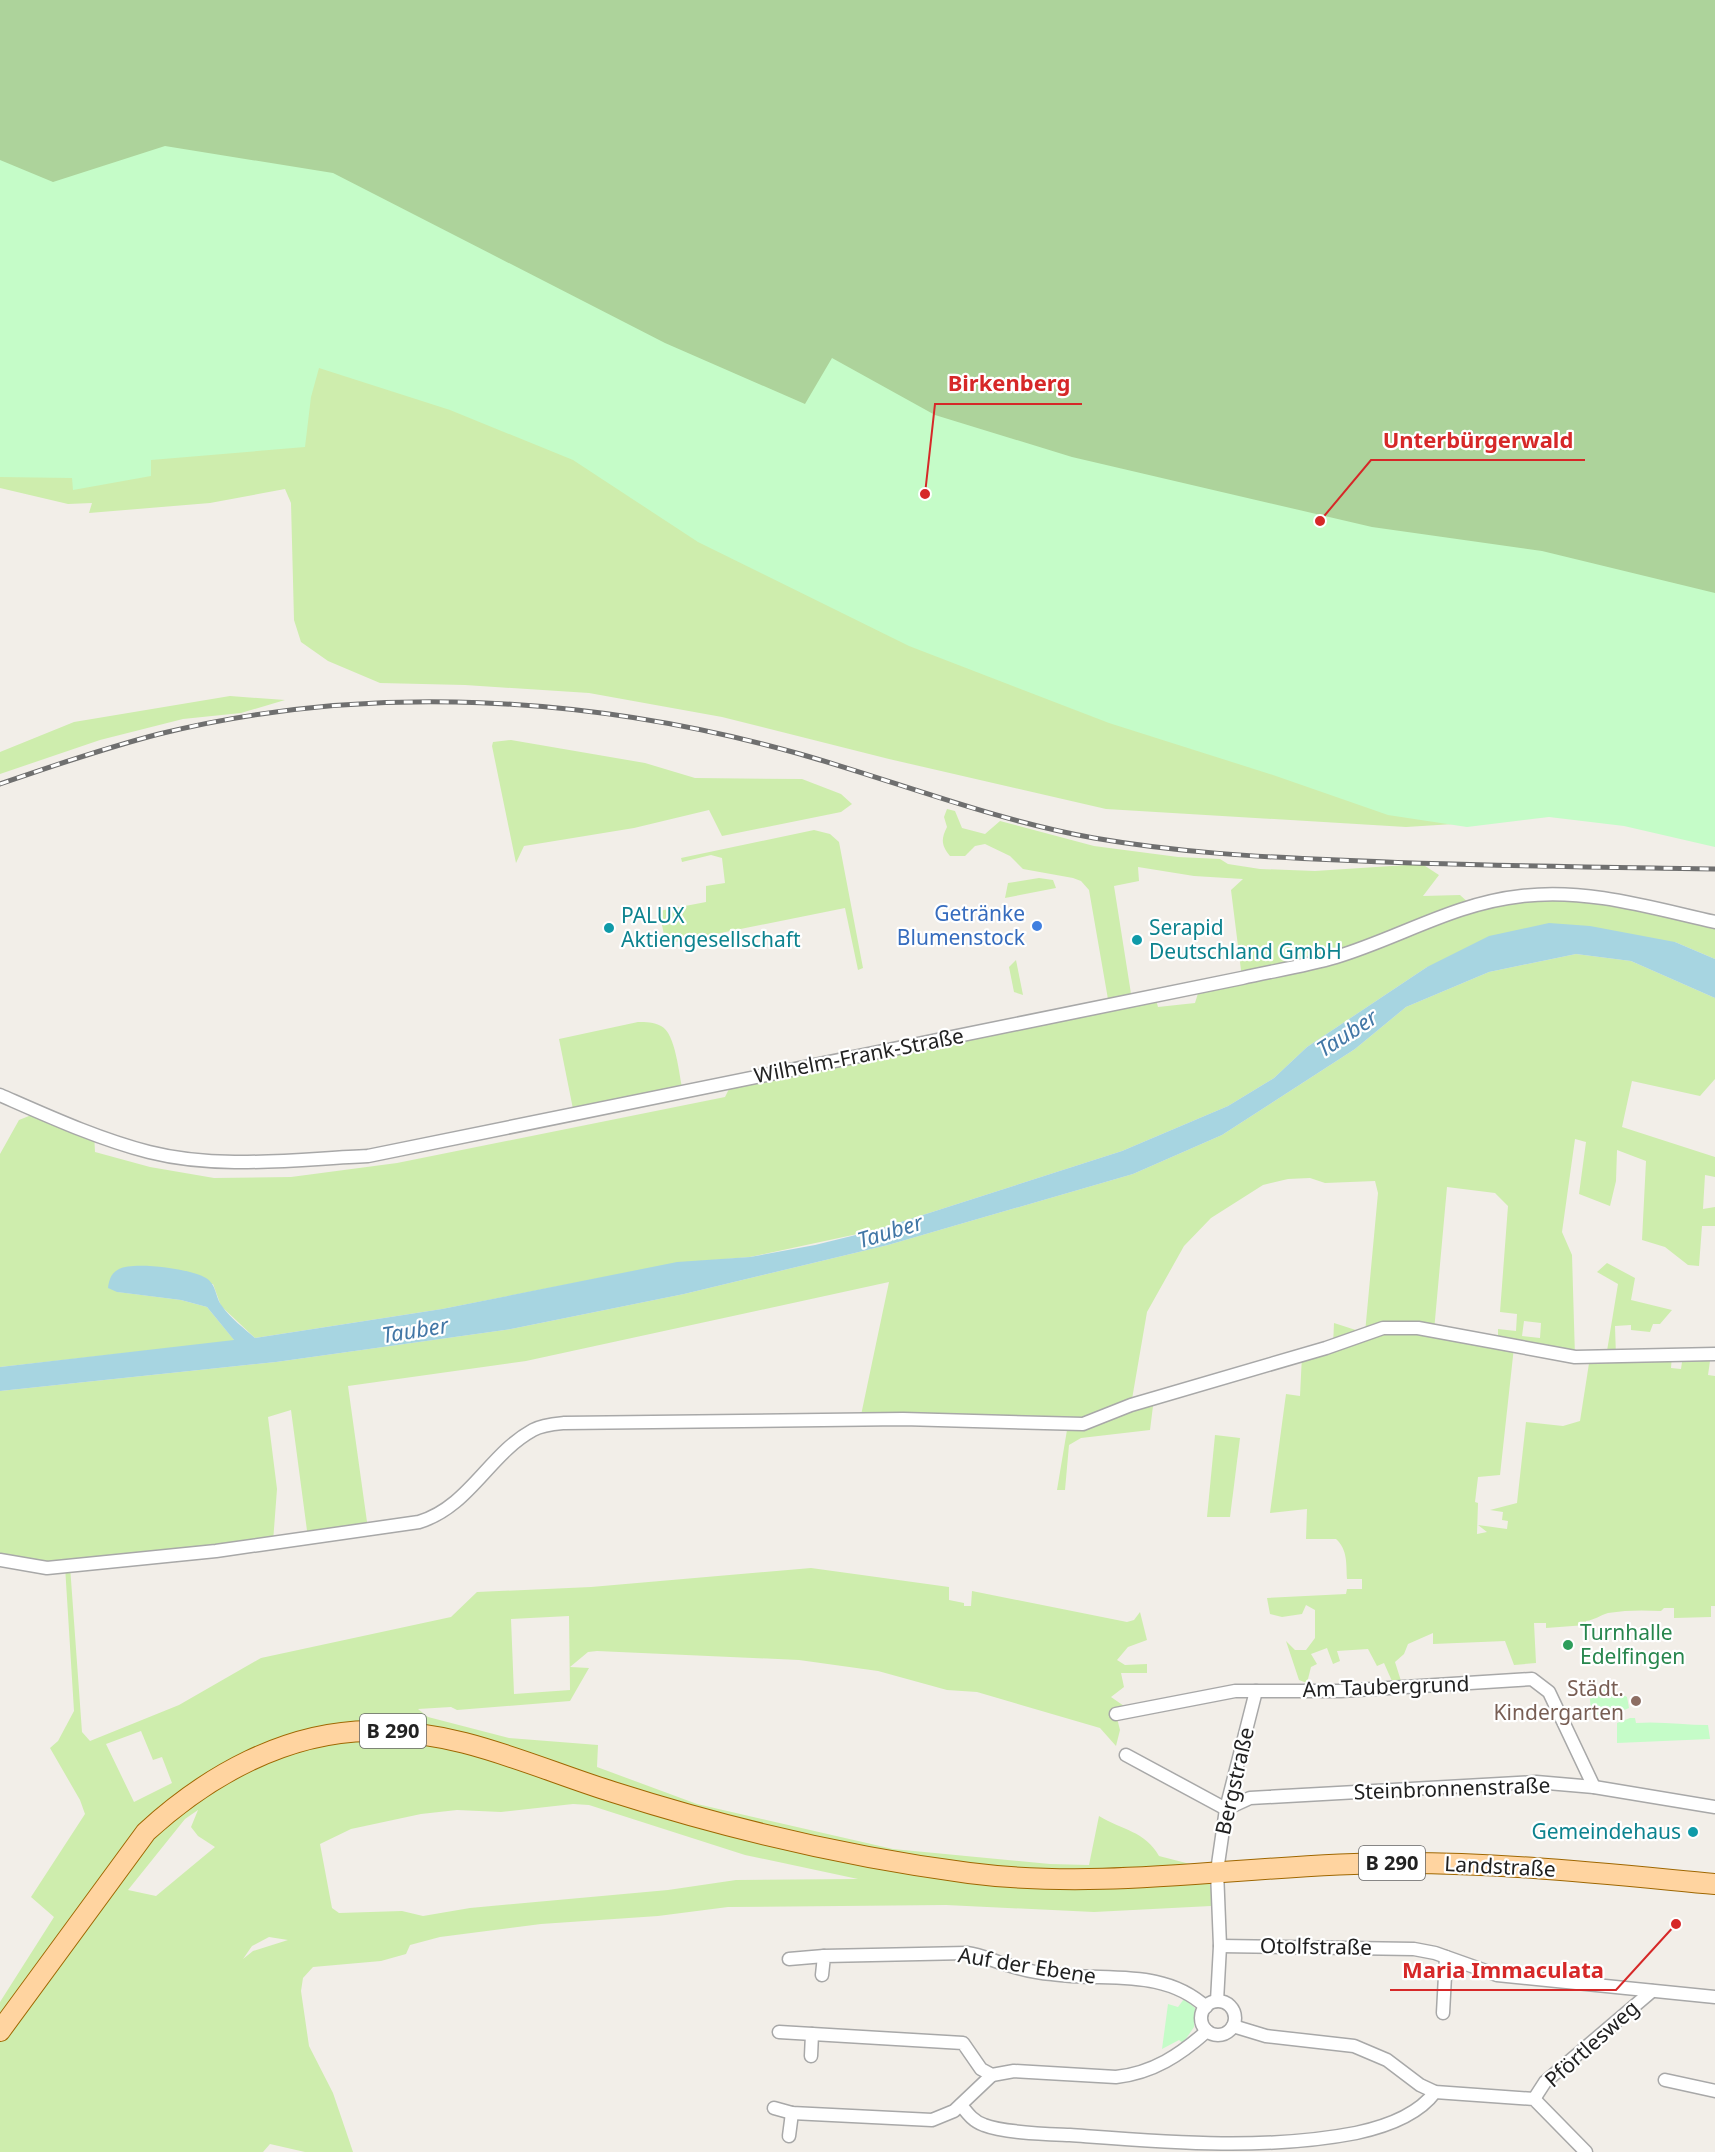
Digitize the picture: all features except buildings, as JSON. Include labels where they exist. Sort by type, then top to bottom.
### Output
[{"type":"main road","name":"Landstraße","points":[[0,2031],[146,1832],[176,1804],[211,1780],[246,1762],[294,1744],[348,1732],[395,1731],[474,1744],[524,1759],[611,1791],[707,1820],[861,1856],[972,1873],[1069,1879],[1392,1863],[1482,1864],[1715,1884]]},
{"type":"street","name":"Wilhelm-Frank-Straße","points":[[0,1095],[70,1125],[150,1152],[240,1162],[368,1156],[1251,976],[1335,957],[1455,910],[1521,896],[1553,894],[1600,897],[1715,922]]},
{"type":"street","points":[[0,1560],[47,1568],[216,1551],[419,1522],[446,1511],[514,1443],[534,1429],[564,1423],[605,1420],[813,1422],[903,1419],[1083,1424],[1131,1405],[1326,1348],[1383,1328],[1418,1328],[1575,1357],[1715,1354]]},
{"type":"street","name":"Am Taubergrund","points":[[1116,1714],[1235,1691],[1341,1691],[1532,1679],[1549,1692],[1594,1787]]},
{"type":"street","name":"Bergstraße","points":[[1211,2004],[1220,1946],[1217,1871],[1226,1809],[1256,1691]]},
{"type":"street","points":[[1126,1755],[1226,1809]]},
{"type":"street","name":"Steinbronnenstraße","points":[[1226,1809],[1250,1798],[1536,1782],[1594,1787],[1715,1807]]},
{"type":"street","name":"Otolfstraße","points":[[1220,1946],[1414,1949],[1497,1975],[1715,1997]]},
{"type":"street","name":"Auf der Ebene","points":[[789,1959],[824,1956],[983,1955],[1009,1966],[1052,1974],[1107,1979],[1141,1977],[1166,1983],[1211,2004]]},
{"type":"street","points":[[822,1976],[824,1956]]},
{"type":"street","points":[[1443,2013],[1446,1958]]},
{"type":"street","name":"Pförtlesweg","points":[[1534,2099],[1545,2082],[1652,1991]]},
{"type":"street","points":[[1207,2031],[1201,2019],[1211,2004],[1232,2009],[1233,2026]]},
{"type":"street","points":[[1207,2031],[1221,2034],[1233,2026]]},
{"type":"street","points":[[1233,2026],[1266,2036],[1354,2046],[1387,2060],[1420,2085],[1435,2092],[1534,2099],[1586,2152]]},
{"type":"street","points":[[774,2108],[792,2113],[932,2121],[961,2105],[992,2075],[1014,2071],[1132,2075],[1160,2066],[1207,2031]]},
{"type":"street","points":[[779,2032],[963,2043],[981,2069],[992,2075]]},
{"type":"street","points":[[811,2056],[812,2034]]},
{"type":"street","points":[[1665,2080],[1715,2091]]},
{"type":"street","points":[[961,2105],[970,2118],[986,2126],[1050,2134],[1159,2142],[1293,2141],[1359,2132],[1392,2121],[1427,2103],[1435,2092]]},
{"type":"street","points":[[789,2136],[792,2113]]},
{"type":"green space","points":[[0,0],[1715,0],[1715,736],[1226,690],[385,219],[0,337]]},
{"type":"green space","points":[[165,146],[333,173],[665,343],[805,404],[832,358],[935,415],[1072,457],[1372,527],[1542,551],[1715,593],[1715,847],[1624,826],[1549,817],[1467,827],[1388,815],[1273,775],[1109,723],[909,646],[698,542],[573,460],[450,410],[319,368],[311,397],[305,447],[151,460],[151,476],[73,490],[72,478],[0,477],[0,160],[53,182]]},
{"type":"green space","points":[[0,337],[321,346],[1537,811],[1486,822],[1406,827],[1106,809],[889,759],[722,717],[589,693],[465,685],[380,683],[328,661],[301,642],[294,620],[291,503],[285,489],[210,503],[89,513],[92,503],[68,504],[0,488]]},
{"type":"green space","points":[[230,696],[285,700],[241,713],[183,719],[100,740],[0,774],[0,752],[74,722]]},
{"type":"green space","points":[[511,740],[645,763],[695,778],[802,779],[841,794],[852,804],[841,812],[722,836],[709,810],[634,828],[524,846],[516,863],[492,746],[493,742]]},
{"type":"green space","points":[[947,809],[955,811],[962,828],[985,834],[1000,821],[1094,846],[1178,857],[1220,859],[1228,864],[1260,869],[1315,871],[1422,864],[1439,875],[1423,896],[1460,895],[1472,906],[1553,894],[1715,922],[1715,959],[1675,942],[1427,967],[1307,1047],[1274,1078],[1228,1106],[1122,1151],[876,1230],[750,1257],[677,1263],[442,1309],[255,1338],[221,1306],[213,1284],[118,1292],[181,1300],[207,1307],[235,1341],[0,1367],[0,1154],[19,1120],[39,1112],[94,1133],[95,1152],[150,1167],[214,1178],[291,1177],[397,1163],[725,1097],[733,1081],[1109,1005],[1089,890],[1081,881],[1073,878],[1023,869],[1010,856],[985,844],[975,846],[965,856],[950,856],[943,842],[947,827],[944,817]],"holes":[[[1138,867],[1194,876],[1243,879],[1231,890],[1242,978],[1200,987],[1195,1003],[1158,1007],[1155,996],[1132,1000],[1114,886],[1139,881]]]},
{"type":"green space","points":[[814,830],[830,834],[839,842],[863,968],[858,970],[845,908],[666,944],[659,911],[706,902],[706,886],[725,883],[722,858],[711,855],[682,862],[681,858]]},
{"type":"green space","points":[[1039,878],[1053,880],[1056,888],[1005,898],[1008,883]]},
{"type":"green space","points":[[1576,954],[1631,961],[1715,998],[1715,1079],[1700,1096],[1632,1081],[1622,1127],[1715,1157],[1715,1177],[1705,1175],[1703,1209],[1715,1207],[1715,1226],[1702,1226],[1699,1266],[1688,1265],[1665,1247],[1642,1240],[1646,1161],[1617,1150],[1616,1181],[1610,1206],[1579,1194],[1586,1142],[1575,1139],[1562,1232],[1572,1255],[1575,1357],[1514,1347],[1500,1475],[1478,1477],[1475,1502],[1478,1503],[1477,1534],[1487,1532],[1478,1525],[1507,1529],[1508,1521],[1502,1520],[1503,1512],[1490,1510],[1517,1503],[1526,1422],[1563,1426],[1580,1421],[1590,1357],[1606,1357],[1618,1284],[1597,1272],[1607,1263],[1635,1278],[1631,1300],[1672,1310],[1660,1324],[1653,1324],[1650,1332],[1631,1330],[1631,1325],[1615,1326],[1616,1357],[1672,1355],[1671,1368],[1681,1369],[1683,1355],[1715,1354],[1715,1361],[1710,1361],[1708,1375],[1715,1376],[1715,1606],[1711,1606],[1711,1617],[1674,1618],[1674,1608],[1664,1608],[1661,1611],[1634,1610],[1608,1613],[1586,1621],[1586,1625],[1546,1628],[1546,1623],[1534,1623],[1536,1663],[1514,1665],[1505,1641],[1433,1644],[1433,1633],[1408,1644],[1404,1654],[1395,1662],[1401,1681],[1415,1680],[1415,1687],[1395,1688],[1384,1663],[1377,1666],[1368,1649],[1337,1651],[1340,1661],[1333,1664],[1327,1648],[1311,1654],[1317,1664],[1311,1667],[1307,1683],[1299,1680],[1286,1641],[1295,1650],[1306,1650],[1315,1638],[1315,1610],[1306,1605],[1302,1614],[1282,1617],[1270,1614],[1267,1598],[1346,1594],[1347,1589],[1362,1589],[1362,1579],[1347,1579],[1343,1548],[1336,1539],[1306,1539],[1307,1509],[1270,1513],[1286,1394],[1300,1396],[1302,1355],[1333,1346],[1334,1323],[1365,1333],[1378,1193],[1375,1181],[1325,1183],[1310,1178],[1288,1179],[1263,1185],[1211,1218],[1184,1246],[1147,1312],[1131,1405],[1154,1398],[1150,1430],[1081,1438],[1069,1445],[1065,1490],[1057,1490],[1068,1424],[860,1420],[889,1282],[526,1361],[348,1386],[368,1529],[308,1538],[291,1410],[268,1417],[277,1489],[273,1542],[70,1566],[82,1732],[90,1741],[179,1705],[261,1658],[451,1617],[477,1592],[591,1587],[811,1568],[949,1587],[949,1600],[964,1603],[964,1606],[971,1606],[972,1591],[1127,1622],[1134,1620],[1140,1612],[1147,1640],[1128,1647],[1117,1660],[1125,1665],[1147,1664],[1147,1673],[1121,1673],[1124,1687],[1111,1697],[1124,1706],[1116,1714],[1120,1730],[1116,1746],[1100,1728],[977,1692],[947,1690],[878,1671],[799,1660],[588,1652],[570,1667],[589,1668],[570,1701],[457,1710],[451,1707],[418,1709],[428,1717],[509,1738],[598,1745],[597,1767],[697,1804],[893,1849],[1050,1864],[1089,1865],[1099,1816],[1140,1836],[1159,1856],[1217,1871],[1211,1906],[1094,1912],[946,1905],[728,1907],[658,1916],[541,1924],[440,1937],[410,1945],[406,1954],[381,1961],[313,1967],[303,1978],[301,1991],[309,2046],[333,2093],[353,2152],[305,2152],[270,2144],[263,2152],[0,2152],[0,2002],[54,1917],[31,1897],[85,1814],[80,1800],[50,1748],[58,1741],[74,1711],[65,1566],[0,1560],[0,1391],[276,1362],[511,1329],[684,1294],[888,1245],[1133,1174],[1222,1135],[1355,1049],[1406,1007],[1489,972]],"holes":[[[1447,1187],[1495,1193],[1508,1206],[1500,1312],[1517,1314],[1516,1331],[1498,1329],[1498,1343],[1434,1331]],[[1524,1321],[1541,1323],[1540,1338],[1522,1336]],[[569,1616],[570,1690],[514,1694],[511,1619]],[[141,1731],[153,1760],[162,1757],[172,1783],[134,1802],[106,1744]],[[573,1804],[589,1805],[745,1855],[858,1879],[736,1880],[668,1890],[470,1908],[423,1916],[402,1911],[339,1913],[332,1908],[320,1844],[351,1829],[421,1814],[457,1810],[501,1812]],[[198,1810],[191,1827],[198,1836],[215,1847],[156,1896],[128,1890],[185,1819]],[[269,1937],[288,1940],[253,1951],[243,1959],[252,1946]]]},
{"type":"green space","points":[[1016,960],[1023,995],[1014,992],[1009,967]]},
{"type":"green space","points":[[638,1022],[656,1024],[666,1030],[676,1056],[683,1092],[574,1114],[559,1039]]},
{"type":"green space","points":[[1215,1435],[1240,1438],[1230,1517],[1207,1517]]},
{"type":"green space","points":[[1613,1690],[1627,1697],[1629,1708],[1612,1715],[1592,1718],[1589,1691]]},
{"type":"green space","points":[[1635,1718],[1636,1723],[1708,1725],[1710,1739],[1617,1743],[1617,1723]]},
{"type":"green space","points":[[1184,1999],[1195,2008],[1194,2027],[1183,2043],[1179,2040],[1162,2049],[1168,2004],[1178,2007]]},
{"type":"water","name":"Tauber","points":[[1549,923],[1590,926],[1675,942],[1715,959],[1715,998],[1631,961],[1576,954],[1489,972],[1406,1007],[1355,1049],[1222,1135],[1133,1174],[888,1245],[684,1294],[511,1329],[276,1362],[0,1391],[0,1367],[234,1340],[207,1307],[181,1300],[117,1292],[108,1288],[114,1273],[126,1267],[163,1267],[206,1278],[212,1284],[225,1310],[255,1338],[442,1309],[677,1262],[750,1257],[815,1245],[876,1230],[1122,1151],[1228,1106],[1274,1078],[1307,1047],[1427,967],[1489,936]]},
{"type":"railway","points":[[0,784],[139,739],[238,718],[319,707],[400,702],[481,703],[562,708],[642,719],[722,734],[800,754],[1019,821],[1124,843],[1216,853],[1308,859],[1715,869]]},
{"type":"place","name":"Birkenberg","points":[[925,494]]},
{"type":"place","name":"Unterbürgerwald","points":[[1320,521]]},
{"type":"place","name":"Getränke Blumenstock","points":[[1037,926]]},
{"type":"place","name":"PALUX Aktiengesellschaft","points":[[609,928]]},
{"type":"place","name":"Serapid Deutschland GmbH","points":[[1137,940]]},
{"type":"place","name":"Turnhalle Edelfingen","points":[[1568,1645]]},
{"type":"place","name":"Städt. Kindergarten","points":[[1636,1701]]},
{"type":"place","name":"Gemeindehaus","points":[[1693,1832]]},
{"type":"place","name":"Maria Immaculata","points":[[1676,1924]]}]
